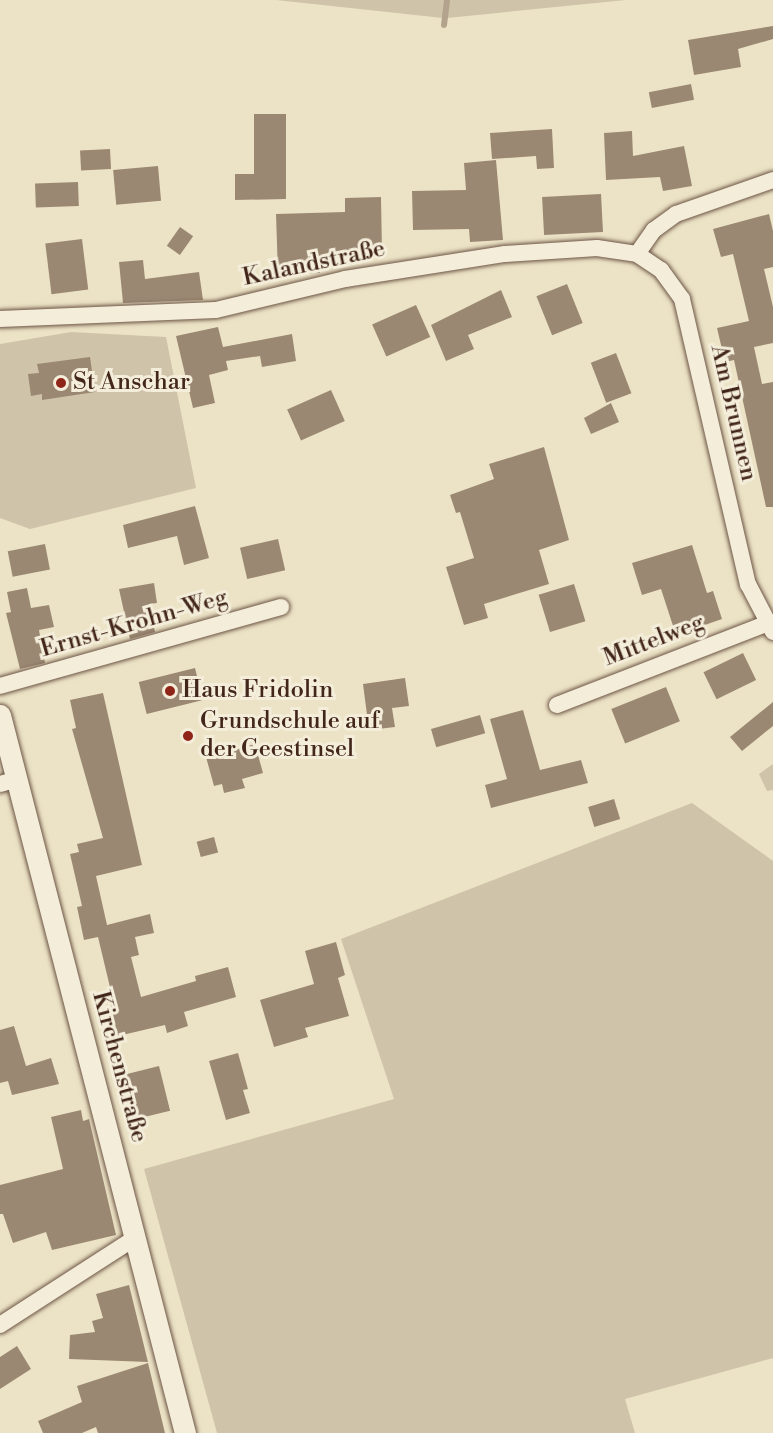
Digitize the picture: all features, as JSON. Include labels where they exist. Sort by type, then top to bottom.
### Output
[{"type":"street","points":[[637,254],[654,230],[676,214],[773,180]]},
{"type":"street","name":"Kalandstraße","points":[[0,320],[216,310],[345,279],[505,254],[597,248],[637,254]]},
{"type":"street","name":"Am Brunnen","points":[[637,254],[661,270],[682,299],[748,584],[770,627]]},
{"type":"street","name":"Ernst-Krohn-Weg","points":[[0,686],[281,607]]},
{"type":"street","name":"Mittelweg","points":[[557,705],[770,627]]},
{"type":"street","name":"Kirchenstraße","points":[[0,715],[8,782],[135,1238],[185,1433]]},
{"type":"street","points":[[0,1325],[135,1238]]},
{"type":"shaded area","points":[[276,0],[445,0],[443,18]]},
{"type":"shaded area","points":[[449,0],[626,0],[447,18]]},
{"type":"shaded area","points":[[71,332],[166,337],[196,488],[30,529],[0,518],[0,344]]},
{"type":"shaded area","points":[[773,764],[773,790],[767,791],[759,774]]},
{"type":"shaded area","points":[[692,803],[773,861],[773,1358],[625,1399],[635,1433],[217,1433],[144,1169],[394,1099],[341,939]]},
{"type":"building","points":[[773,26],[773,39],[738,49],[741,67],[694,75],[688,40]]},
{"type":"building","points":[[691,84],[694,100],[652,108],[649,92]]},
{"type":"building","points":[[254,114],[286,114],[286,199],[235,200],[235,174],[254,174]]},
{"type":"building","points":[[552,129],[554,168],[537,169],[536,156],[492,159],[490,133]]},
{"type":"building","points":[[632,131],[633,156],[684,146],[692,186],[663,191],[660,177],[606,180],[604,133]]},
{"type":"building","points":[[110,149],[111,169],[81,171],[80,151]]},
{"type":"building","points":[[496,160],[503,240],[470,242],[469,229],[413,230],[412,191],[466,190],[464,163]]},
{"type":"building","points":[[158,166],[161,201],[116,205],[113,170]]},
{"type":"building","points":[[78,182],[79,206],[36,207],[35,184]]},
{"type":"building","points":[[601,194],[603,232],[544,235],[542,197]]},
{"type":"building","points":[[381,197],[382,254],[319,256],[320,273],[278,275],[276,214],[345,212],[345,198]]},
{"type":"building","points":[[769,214],[773,231],[773,267],[764,269],[773,307],[773,343],[754,347],[762,384],[773,382],[773,507],[766,507],[734,360],[725,362],[717,328],[749,321],[733,254],[721,257],[713,229]]},
{"type":"building","points":[[180,227],[193,236],[180,255],[167,246]]},
{"type":"building","points":[[82,239],[88,290],[51,294],[45,244]]},
{"type":"building","points":[[143,260],[145,279],[199,272],[203,300],[123,303],[119,262]]},
{"type":"building","points":[[567,284],[583,323],[552,335],[536,296]]},
{"type":"building","points":[[501,290],[512,317],[468,335],[474,349],[446,361],[431,325]]},
{"type":"building","points":[[416,305],[430,337],[386,356],[372,325]]},
{"type":"building","points":[[218,327],[223,347],[292,334],[296,361],[262,367],[260,356],[226,361],[228,370],[209,375],[215,403],[193,408],[176,336]]},
{"type":"building","points":[[616,353],[631,393],[606,403],[591,363]]},
{"type":"building","name":"St Anschar","points":[[90,357],[95,392],[42,400],[42,394],[31,396],[28,374],[39,373],[37,364]]},
{"type":"building","points":[[331,390],[345,421],[301,441],[287,410]]},
{"type":"building","points":[[611,403],[619,422],[591,434],[584,418]]},
{"type":"building","points":[[544,447],[569,540],[539,550],[549,584],[484,604],[488,618],[464,625],[446,567],[474,558],[460,512],[456,513],[450,495],[494,479],[489,464]]},
{"type":"building","points":[[195,506],[209,558],[184,565],[177,536],[128,548],[123,525]]},
{"type":"building","points":[[278,539],[285,570],[247,579],[240,548]]},
{"type":"building","points":[[45,544],[50,570],[13,577],[8,551]]},
{"type":"building","points":[[692,545],[707,593],[713,591],[722,619],[676,635],[661,589],[642,595],[632,563]]},
{"type":"building","points":[[154,583],[157,603],[149,604],[155,632],[130,639],[119,589]]},
{"type":"building","points":[[574,584],[585,621],[550,632],[539,595]]},
{"type":"building","points":[[27,588],[31,608],[49,605],[54,627],[39,630],[45,663],[20,669],[6,613],[11,612],[7,592]]},
{"type":"building","points":[[743,653],[756,680],[717,699],[703,672]]},
{"type":"building","name":"Haus Fridolin","points":[[195,668],[203,700],[147,714],[139,682]]},
{"type":"building","points":[[405,678],[409,706],[392,708],[395,727],[369,730],[363,684]]},
{"type":"building","points":[[666,687],[680,721],[625,743],[611,709]]},
{"type":"building","points":[[103,693],[142,865],[96,876],[107,925],[150,914],[154,933],[135,937],[139,955],[131,957],[141,997],[196,981],[195,976],[228,967],[236,997],[184,1012],[188,1026],[167,1033],[165,1025],[118,1036],[110,1005],[114,1004],[98,937],[84,940],[77,907],[82,906],[70,854],[79,852],[77,844],[103,838],[72,729],[76,728],[70,700]]},
{"type":"building","points":[[773,702],[773,726],[742,751],[730,737]]},
{"type":"building","points":[[523,710],[540,770],[581,760],[588,783],[491,808],[485,785],[507,779],[490,719]]},
{"type":"building","points":[[480,715],[485,733],[436,747],[431,729]]},
{"type":"building","points":[[236,743],[238,749],[255,744],[263,773],[242,779],[245,788],[224,793],[222,784],[214,786],[206,757],[216,755],[214,749]]},
{"type":"building","points":[[614,799],[620,819],[594,827],[588,807]]},
{"type":"building","points":[[214,837],[218,852],[201,857],[197,842]]},
{"type":"building","points":[[336,942],[345,975],[338,978],[349,1016],[305,1028],[308,1037],[274,1047],[260,1000],[314,984],[305,951]]},
{"type":"building","points":[[14,1026],[26,1066],[51,1058],[59,1084],[12,1095],[8,1081],[0,1083],[0,1030]]},
{"type":"building","points":[[238,1053],[248,1089],[243,1090],[250,1113],[226,1120],[209,1061]]},
{"type":"building","points":[[159,1066],[170,1111],[137,1119],[126,1074]]},
{"type":"building","points":[[81,1110],[83,1121],[89,1119],[116,1235],[52,1250],[46,1232],[13,1243],[3,1214],[0,1214],[0,1185],[63,1169],[51,1117]]},
{"type":"building","points":[[129,1285],[148,1362],[69,1359],[70,1335],[95,1332],[92,1321],[103,1318],[96,1294]]},
{"type":"building","points":[[17,1346],[31,1369],[0,1389],[0,1357]]},
{"type":"building","points":[[148,1363],[165,1433],[98,1433],[96,1427],[82,1433],[43,1433],[38,1421],[82,1402],[77,1386]]},
{"type":"waterway","points":[[444,25],[447,0]]},
{"type":"place","name":"St Anschar","points":[[61,383]]},
{"type":"place","name":"Haus Fridolin","points":[[170,691]]},
{"type":"place","name":"Grundschule auf der Geestinsel","points":[[188,736]]}]
